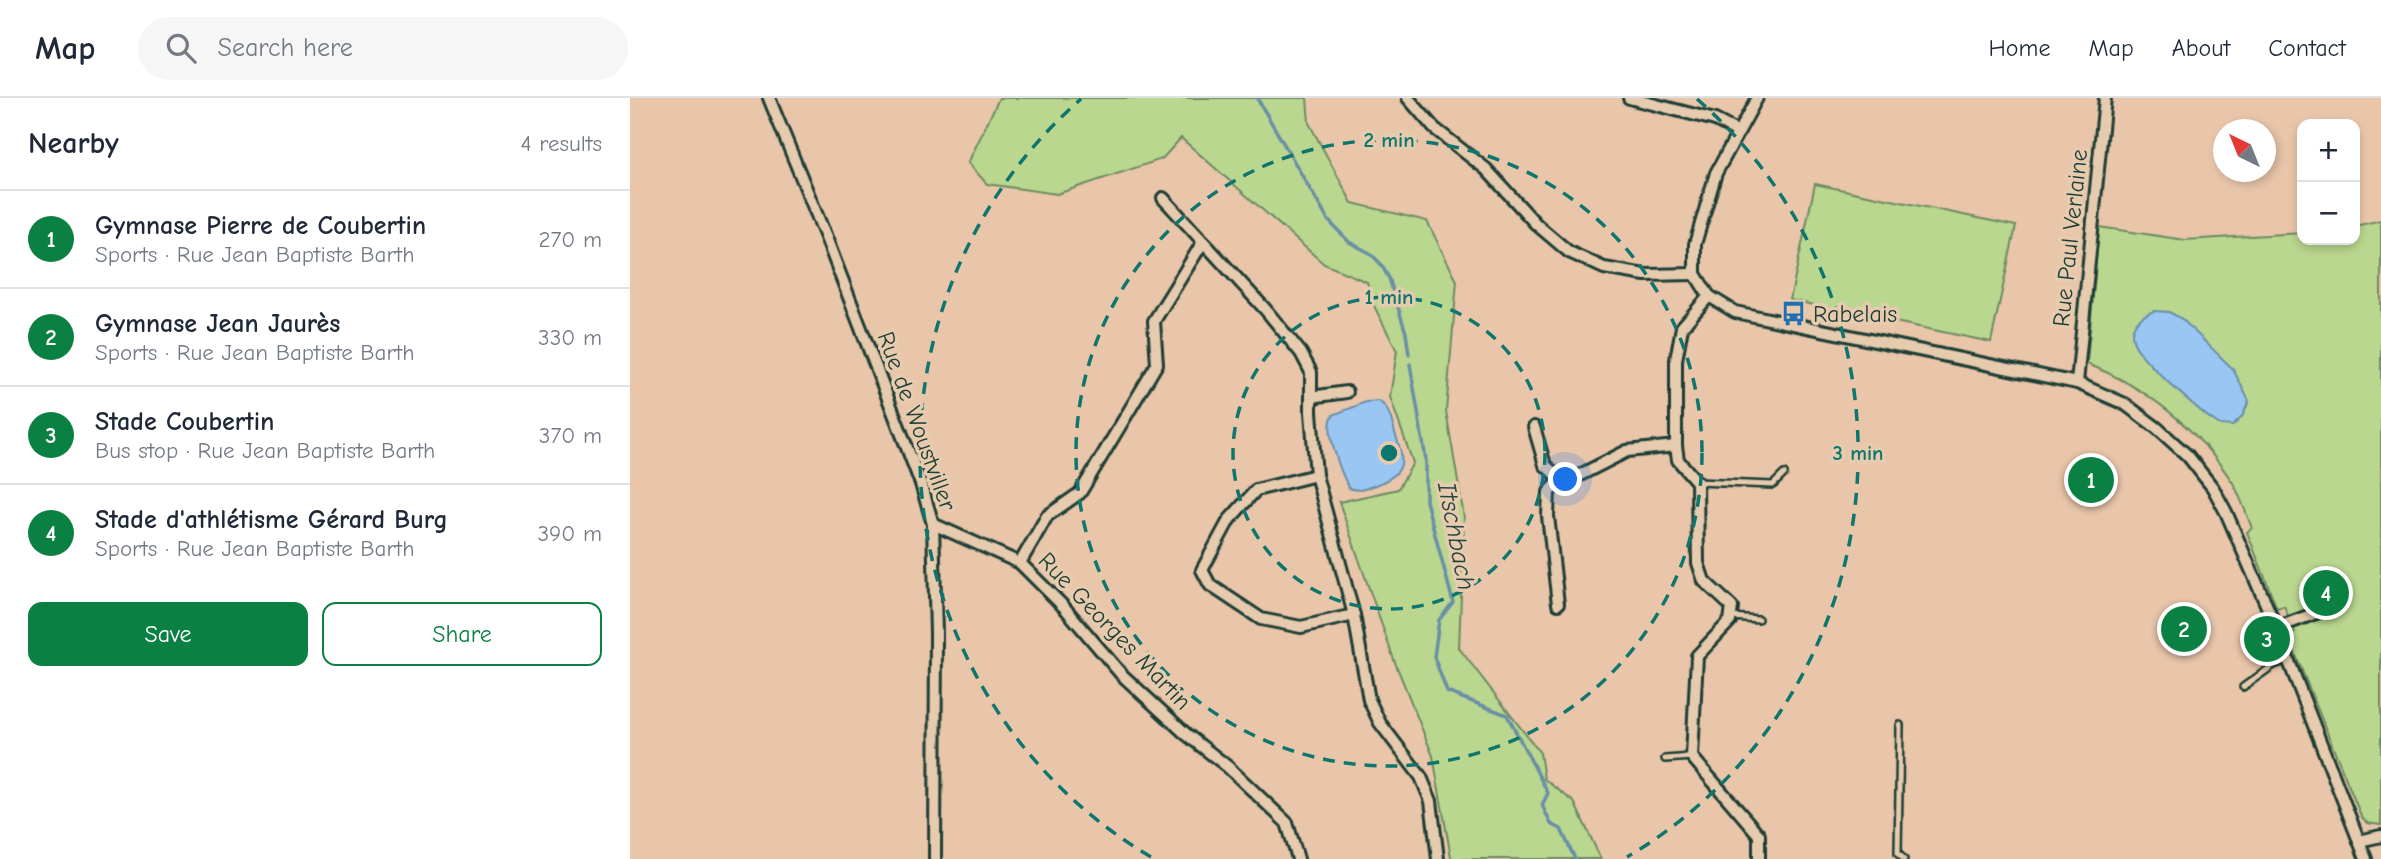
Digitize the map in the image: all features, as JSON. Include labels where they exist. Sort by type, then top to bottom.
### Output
[{"type":"street","name":"Rue de Woustviller","points":[[769,98],[921,484],[933,524],[936,633],[935,859]]},
{"type":"street","points":[[1408,98],[1434,128],[1486,169],[1536,224],[1569,252],[1604,268],[1645,275],[1695,274]]},
{"type":"street","points":[[1629,98],[1715,120],[1738,132]]},
{"type":"street","points":[[1757,98],[1716,173],[1695,244],[1695,274],[1710,296],[1735,312],[2077,383],[2125,404],[2188,456],[2213,488],[2226,512],[2289,660],[2366,859]]},
{"type":"street","name":"Rue Paul Verlaine","points":[[2077,383],[2105,98]]},
{"type":"street","points":[[1163,198],[1265,309],[1301,353],[1311,372],[1316,475],[1354,615],[1369,700],[1380,723],[1421,777],[1431,801],[1438,859]]},
{"type":"street","points":[[1020,563],[1047,516],[1080,493],[1157,364],[1154,321],[1203,242]]},
{"type":"street","points":[[1710,296],[1682,327],[1676,360],[1676,446],[1678,460],[1697,482],[1698,564],[1704,581],[1732,607],[1730,621],[1697,656],[1692,757],[1759,835],[1759,859]]},
{"type":"street","points":[[1311,397],[1347,392]]},
{"type":"street","points":[[1534,427],[1545,465],[1560,480]]},
{"type":"street","points":[[1558,604],[1548,516],[1549,492],[1560,480],[1578,476],[1627,451],[1676,446]]},
{"type":"street","points":[[1316,475],[1256,490],[1229,520],[1202,570],[1210,584],[1261,620],[1301,627],[1354,615]]},
{"type":"street","name":"Rue Georges Martin","points":[[933,524],[1020,563],[1064,607],[1121,674],[1228,767],[1287,823],[1298,859]]},
{"type":"street","points":[[2276,628],[2324,610]]},
{"type":"street","points":[[2359,841],[2381,836]]},
{"type":"lane","points":[[1697,482],[1773,485],[1784,474]]},
{"type":"lane","points":[[1731,617],[1758,619]]},
{"type":"lane","points":[[2243,687],[2274,665],[2289,660]]},
{"type":"lane","points":[[1900,725],[1898,854],[1904,859]]},
{"type":"lane","points":[[1665,760],[1692,757]]},
{"type":"green space","points":[[999,98],[1307,98],[1309,123],[1352,203],[1427,221],[1457,281],[1446,411],[1464,517],[1459,648],[1540,753],[1544,779],[1574,802],[1601,859],[1451,857],[1433,756],[1394,660],[1339,502],[1398,489],[1413,463],[1390,397],[1397,351],[1374,306],[1367,282],[1324,264],[1181,138],[1162,159],[1057,194],[987,184],[968,163]]},
{"type":"green space","points":[[1815,184],[2016,226],[1991,342],[1790,300]]},
{"type":"green space","points":[[2381,220],[2381,825],[2367,823],[2361,816],[2288,636],[2295,633],[2284,606],[2277,608],[2247,532],[2252,528],[2233,483],[2204,445],[2169,412],[2130,385],[2087,364],[2099,227],[2185,240],[2297,233],[2297,245],[2360,245],[2360,225]]},
{"type":"water","points":[[2154,311],[2169,312],[2182,319],[2233,369],[2249,401],[2242,417],[2233,426],[2220,425],[2208,417],[2168,382],[2139,351],[2132,332],[2140,319]]},
{"type":"water","points":[[1379,401],[1391,418],[1400,450],[1399,470],[1394,476],[1362,489],[1349,488],[1332,441],[1333,415],[1366,402]]},
{"type":"waterway","name":"Itschbach","points":[[1257,98],[1328,220],[1349,242],[1370,253],[1389,278],[1406,333],[1409,354]]},
{"type":"waterway","name":"Itschbach","points":[[1410,364],[1426,460],[1426,501],[1453,602],[1439,620],[1434,657],[1447,692],[1507,715],[1548,793],[1542,805],[1551,824],[1561,829],[1575,859]]},
{"type":"place","name":"Rabelais","points":[[1793,314]]},
{"type":"place","name":"Gymnase Pierre de Coubertin","points":[[2091,480]]},
{"type":"place","name":"Stade d'athlétisme Gérard Burg","points":[[2326,593]]},
{"type":"place","name":"Gymnase Jean Jaurès","points":[[2184,629]]},
{"type":"place","name":"Stade Coubertin","points":[[2267,639]]}]
